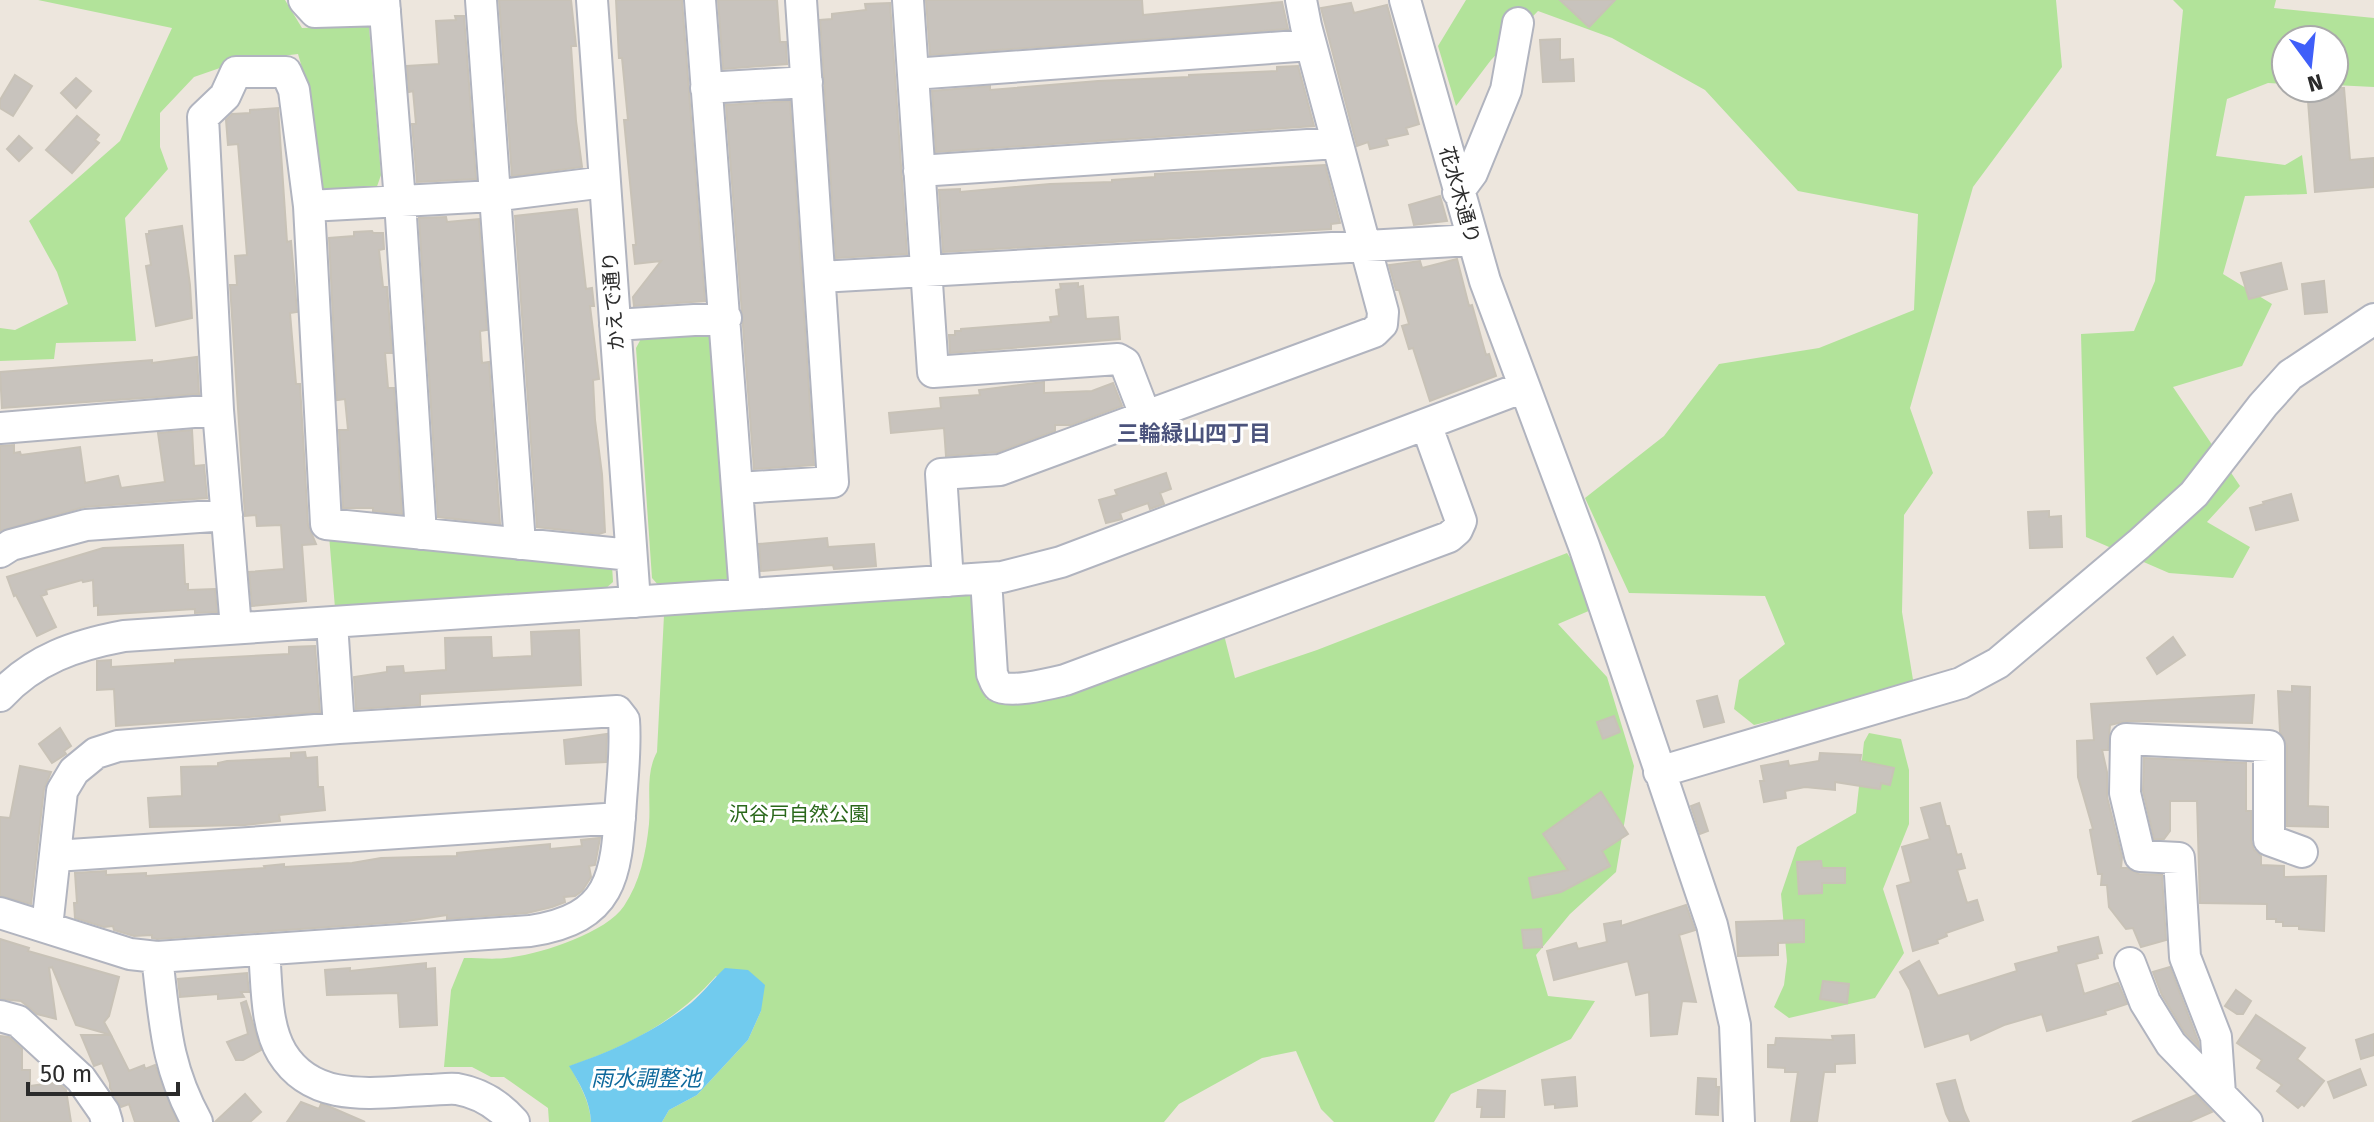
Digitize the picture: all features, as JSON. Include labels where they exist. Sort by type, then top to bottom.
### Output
[{"type":"street","points":[[304,0],[315,12],[384,5],[421,534]]},
{"type":"street","points":[[481,0],[520,544]]},
{"type":"street","name":"かえで通り","points":[[592,0],[635,602]]},
{"type":"street","points":[[700,0],[745,594]]},
{"type":"street","points":[[738,488],[833,482],[801,0]]},
{"type":"street","points":[[908,0],[933,372],[1118,359],[1125,363],[1145,415]]},
{"type":"street","points":[[948,581],[941,474],[1000,470],[1374,332],[1382,324],[1383,312],[1301,0]]},
{"type":"street","name":"花水木通り","points":[[1405,0],[1472,240],[1584,546],[1712,925],[1735,1025],[1739,1122]]},
{"type":"street","points":[[1458,192],[1472,173],[1506,90],[1518,23]]},
{"type":"street","points":[[913,74],[1311,45]]},
{"type":"street","points":[[236,628],[218,410],[203,117],[225,96],[236,72],[286,72],[294,90],[309,206],[326,524],[631,555]]},
{"type":"street","points":[[706,88],[807,82]]},
{"type":"street","points":[[919,171],[1337,143]]},
{"type":"street","points":[[309,206],[494,196],[605,182]]},
{"type":"street","points":[[820,277],[1472,240]]},
{"type":"street","points":[[615,325],[726,318]]},
{"type":"street","points":[[1659,772],[1947,688],[1998,663],[2194,494],[2290,375],[2374,319]]},
{"type":"street","points":[[0,696],[43,661],[93,642],[124,636],[986,579],[1061,562],[1524,387]]},
{"type":"street","points":[[0,428],[218,410]]},
{"type":"street","points":[[986,579],[995,681],[1006,689],[1065,680],[1449,537],[1461,521],[1426,424]]},
{"type":"street","points":[[0,552],[11,545],[86,525],[227,515]]},
{"type":"street","points":[[332,623],[339,728]]},
{"type":"street","points":[[0,913],[130,954],[157,957],[559,927],[579,918],[598,900],[612,878],[619,852],[624,720],[617,711],[339,728],[118,746],[96,753],[74,771],[62,791],[47,927]]},
{"type":"street","points":[[2220,1094],[2216,1037],[2185,957],[2179,858],[2140,856],[2125,793],[2126,739],[2269,746],[2269,840],[2302,852]]},
{"type":"street","points":[[55,856],[620,818]]},
{"type":"street","points":[[264,951],[272,1027],[282,1053],[308,1079],[345,1094],[456,1089],[492,1102],[514,1122]]},
{"type":"street","points":[[157,957],[169,1055],[181,1092],[197,1122]]},
{"type":"street","points":[[2130,963],[2145,1002],[2171,1044],[2247,1122]]},
{"type":"street","points":[[0,1016],[18,1021],[81,1079],[104,1112],[107,1122]]},
{"type":"green space","points":[[38,0],[285,0],[302,28],[369,26],[381,175],[374,195],[318,198],[303,71],[298,54],[240,61],[194,77],[160,113],[160,147],[168,169],[125,218],[136,341],[56,343],[54,359],[0,361],[0,328],[15,330],[68,304],[57,272],[29,221],[120,141],[172,28]]},
{"type":"green space","points":[[1466,0],[2056,0],[2062,67],[1973,187],[1910,408],[1933,473],[1904,515],[1902,612],[1914,686],[1754,725],[1734,709],[1739,680],[1785,644],[1765,596],[1629,593],[1585,498],[1664,436],[1719,364],[1819,348],[1914,310],[1918,214],[1798,191],[1705,90],[1612,38],[1538,11],[1491,60],[1456,106],[1438,46]]},
{"type":"green space","points":[[2173,0],[2276,0],[2274,8],[2374,18],[2374,87],[2350,86],[2350,24],[2270,24],[2270,83],[2227,99],[2216,156],[2285,165],[2302,155],[2307,194],[2245,196],[2223,274],[2272,304],[2242,366],[2173,387],[2240,486],[2207,522],[2250,547],[2233,578],[2169,573],[2086,537],[2081,334],[2134,331],[2155,281],[2183,10]]},
{"type":"green space","points":[[708,329],[718,339],[733,575],[725,583],[659,586],[652,578],[636,348],[643,335]]},
{"type":"green space","points":[[329,535],[612,565],[613,582],[605,589],[335,608]]},
{"type":"green space","name":"沢谷戸自然公園","points":[[1567,553],[1580,573],[1591,610],[1558,624],[1607,677],[1634,766],[1616,872],[1570,914],[1536,955],[1548,996],[1595,1001],[1571,1039],[1451,1094],[1434,1122],[1334,1122],[1321,1109],[1296,1051],[1262,1058],[1179,1104],[1164,1122],[662,1122],[669,1110],[697,1095],[748,1040],[761,1011],[716,976],[684,1007],[649,1031],[570,1066],[586,1100],[591,1122],[549,1122],[548,1108],[504,1077],[491,1077],[472,1067],[444,1067],[451,990],[464,958],[507,958],[557,946],[604,924],[616,915],[630,897],[648,835],[650,778],[657,752],[664,615],[971,594],[977,602],[986,699],[1047,694],[1223,631],[1235,678],[1317,650]]},
{"type":"green space","points":[[1869,733],[1901,739],[1909,770],[1909,824],[1883,889],[1904,953],[1875,998],[1789,1018],[1774,1007],[1784,985],[1787,961],[1781,894],[1797,847],[1856,813],[1864,742]]},
{"type":"water","name":"雨水調整池","points":[[725,968],[748,970],[765,985],[761,1011],[748,1040],[697,1095],[669,1110],[662,1122],[591,1122],[581,1086],[569,1066],[617,1047],[663,1023],[691,1003]]},
{"type":"building","points":[[499,0],[571,0],[576,46],[571,46],[582,167],[512,176]]},
{"type":"building","points":[[616,0],[682,0],[705,301],[634,306],[633,297],[661,261],[635,264],[633,245],[636,245],[624,120],[628,120],[622,58],[619,58]]},
{"type":"building","points":[[718,0],[777,0],[780,42],[786,42],[787,64],[723,69]]},
{"type":"building","points":[[926,0],[1142,0],[1143,15],[1282,2],[1288,29],[930,55]]},
{"type":"building","points":[[1560,0],[1615,0],[1589,27]]},
{"type":"building","points":[[890,3],[907,254],[836,258],[820,20],[832,19],[832,14],[866,10],[865,4]]},
{"type":"building","points":[[1351,3],[1354,13],[1387,5],[1419,124],[1406,128],[1408,134],[1386,139],[1388,145],[1370,149],[1368,142],[1357,146],[1321,8]]},
{"type":"building","points":[[455,16],[464,16],[476,179],[417,182],[412,124],[416,124],[407,66],[439,64],[436,21],[456,20]]},
{"type":"building","points":[[1560,39],[1560,60],[1573,59],[1574,81],[1543,82],[1540,40]]},
{"type":"building","points":[[1298,66],[1314,126],[936,152],[932,91],[1277,71],[1277,67]]},
{"type":"building","points":[[15,75],[32,86],[13,116],[0,108],[0,100]]},
{"type":"building","points":[[76,78],[91,91],[76,108],[61,93]]},
{"type":"building","points":[[790,101],[814,465],[754,469],[726,105]]},
{"type":"building","points":[[2308,104],[2345,104],[2350,160],[2374,158],[2374,187],[2315,192]]},
{"type":"building","points":[[278,108],[287,242],[291,241],[297,312],[290,313],[296,384],[300,384],[308,525],[316,544],[302,545],[306,601],[252,606],[249,572],[284,569],[281,525],[257,526],[256,515],[245,516],[230,285],[237,285],[235,256],[247,255],[238,144],[228,145],[226,120],[232,114]]},
{"type":"building","points":[[77,116],[99,135],[95,140],[99,143],[72,173],[46,150]]},
{"type":"building","points":[[19,136],[32,148],[19,161],[7,149]]},
{"type":"building","points":[[1325,165],[1340,223],[1331,224],[1331,229],[943,252],[939,190],[960,189],[960,192],[1112,182],[1155,177],[1155,174]]},
{"type":"building","points":[[1440,196],[1447,221],[1414,225],[1409,205]]},
{"type":"building","points":[[577,209],[586,289],[592,288],[594,306],[590,306],[599,379],[593,380],[605,532],[599,534],[537,527],[515,216]]},
{"type":"building","points":[[446,217],[447,222],[479,219],[487,330],[480,331],[482,363],[489,362],[500,524],[438,517],[419,218]]},
{"type":"building","points":[[182,226],[192,318],[156,326],[146,266],[151,265],[146,234]]},
{"type":"building","points":[[372,231],[383,233],[384,249],[379,250],[383,287],[387,287],[392,353],[385,353],[388,388],[394,388],[402,514],[373,511],[373,508],[343,508],[339,430],[348,430],[345,399],[337,400],[329,238]]},
{"type":"building","points":[[1457,259],[1469,306],[1472,305],[1486,355],[1489,354],[1496,376],[1430,401],[1413,348],[1409,349],[1402,326],[1409,324],[1389,265],[1420,261],[1422,268]]},
{"type":"building","points":[[2281,263],[2287,289],[2249,299],[2241,273]]},
{"type":"building","points":[[2324,281],[2327,312],[2305,314],[2302,284]]},
{"type":"building","points":[[1078,283],[1078,287],[1083,286],[1086,319],[1118,317],[1120,339],[950,353],[949,335],[955,335],[955,331],[961,329],[1051,322],[1050,317],[1059,316],[1056,290],[1061,289],[1060,284]]},
{"type":"building","points":[[197,357],[199,394],[2,408],[0,372],[152,360],[152,363]]},
{"type":"building","points":[[1044,382],[1044,393],[1092,391],[1113,383],[1122,406],[1071,425],[1055,425],[1055,431],[998,452],[946,456],[944,428],[891,433],[889,413],[941,408],[940,398],[980,395],[979,390]]},
{"type":"building","points":[[192,430],[194,466],[204,465],[207,498],[84,507],[0,531],[0,446],[14,445],[14,453],[20,452],[21,455],[80,447],[85,483],[118,476],[121,488],[165,482],[158,433]]},
{"type":"building","points":[[1166,473],[1171,489],[1160,493],[1164,504],[1150,509],[1148,503],[1120,513],[1122,519],[1106,523],[1099,500],[1117,495],[1115,490]]},
{"type":"building","points":[[2291,494],[2298,520],[2256,530],[2250,508]]},
{"type":"building","points":[[2049,511],[2049,517],[2061,516],[2062,547],[2030,548],[2028,512]]},
{"type":"building","points":[[827,538],[828,547],[874,544],[876,566],[834,569],[833,565],[761,571],[759,544]]},
{"type":"building","points":[[183,545],[188,590],[215,589],[217,612],[195,613],[195,609],[98,615],[98,605],[94,606],[93,580],[82,580],[46,590],[47,594],[41,596],[56,627],[37,636],[7,577],[103,548]]},
{"type":"building","points":[[579,630],[581,685],[420,694],[420,705],[356,709],[354,677],[387,672],[387,667],[403,666],[404,673],[446,670],[445,638],[491,637],[492,658],[532,656],[531,632]]},
{"type":"building","points":[[2173,637],[2185,655],[2157,674],[2147,658]]},
{"type":"building","points":[[315,646],[320,712],[116,726],[114,689],[97,690],[97,661],[111,660],[111,667],[175,663],[175,660],[289,654],[289,647]]},
{"type":"building","points":[[2292,686],[2310,687],[2308,806],[2328,807],[2328,827],[2287,826],[2287,746],[2280,732],[2278,691],[2292,692]]},
{"type":"building","points":[[2254,695],[2252,723],[2127,721],[2110,725],[2108,750],[2102,750],[2107,772],[2107,797],[2122,857],[2121,868],[2139,874],[2162,875],[2166,940],[2141,947],[2133,928],[2126,929],[2109,907],[2107,885],[2101,885],[2102,874],[2098,874],[2090,830],[2093,829],[2078,777],[2077,741],[2094,740],[2091,704]]},
{"type":"building","points":[[1717,696],[1724,722],[1704,727],[1697,701]]},
{"type":"building","points":[[1614,716],[1620,732],[1603,739],[1597,722]]},
{"type":"building","points":[[60,728],[71,746],[64,751],[66,754],[52,763],[39,744]]},
{"type":"building","points":[[607,734],[606,762],[566,764],[564,740]]},
{"type":"building","points":[[305,752],[306,758],[317,757],[318,787],[323,787],[325,810],[279,815],[280,821],[245,825],[150,827],[148,798],[182,796],[181,767],[291,758],[291,753]]},
{"type":"building","points":[[1820,753],[1861,755],[1860,761],[1894,768],[1890,785],[1881,783],[1880,789],[1835,782],[1835,790],[1805,787],[1785,791],[1786,798],[1764,802],[1761,766],[1788,761],[1789,766],[1819,761]]},
{"type":"building","points":[[2144,758],[2246,763],[2246,811],[2251,811],[2254,850],[2261,856],[2261,865],[2284,866],[2284,877],[2326,876],[2324,931],[2283,926],[2283,922],[2267,919],[2267,904],[2200,903],[2197,801],[2170,801],[2170,831],[2164,839],[2154,839],[2143,791]]},
{"type":"building","points":[[20,766],[51,772],[44,789],[31,904],[0,896],[0,817],[10,818]]},
{"type":"building","points":[[1601,792],[1628,834],[1602,851],[1610,866],[1561,892],[1533,898],[1529,878],[1568,870],[1543,834]]},
{"type":"building","points":[[1699,803],[1708,831],[1700,834],[1691,806]]},
{"type":"building","points":[[1940,803],[1957,855],[1961,854],[1965,868],[1957,870],[1967,903],[1977,900],[1983,920],[1946,933],[1947,936],[1937,940],[1938,943],[1913,951],[1897,886],[1911,882],[1902,847],[1930,839],[1921,808]]},
{"type":"building","points":[[600,838],[595,865],[589,866],[591,877],[582,891],[575,896],[564,897],[565,902],[527,913],[447,919],[447,915],[400,922],[157,939],[152,935],[134,936],[114,930],[113,926],[104,927],[75,918],[75,873],[106,871],[106,875],[146,873],[146,876],[284,864],[284,867],[381,858],[457,856],[457,853],[550,844],[550,849],[582,846],[581,840]]},
{"type":"building","points":[[1821,861],[1822,868],[1845,868],[1845,883],[1822,883],[1822,893],[1799,894],[1797,862]]},
{"type":"building","points":[[1686,905],[1695,930],[1679,935],[1696,1002],[1682,1001],[1677,1034],[1651,1036],[1649,992],[1636,995],[1628,961],[1554,980],[1547,951],[1576,943],[1578,949],[1607,942],[1604,924],[1621,921],[1621,926]]},
{"type":"building","points":[[1804,920],[1804,942],[1778,943],[1778,955],[1738,956],[1736,922]]},
{"type":"building","points":[[1541,929],[1542,947],[1524,948],[1522,930]]},
{"type":"building","points":[[2098,937],[2102,953],[2097,954],[2098,958],[2076,964],[2084,994],[2118,983],[2127,1004],[2105,1011],[2106,1014],[2047,1031],[2042,1014],[2004,1025],[1971,1040],[1969,1033],[1925,1047],[1910,990],[1900,972],[1919,961],[1938,996],[2017,971],[2015,964],[2059,952],[2058,947]]},
{"type":"building","points":[[0,939],[29,948],[28,951],[119,977],[109,1016],[104,1022],[111,1035],[76,1025],[52,967],[49,968],[56,1019],[37,1014],[21,1001],[0,999]]},
{"type":"building","points":[[426,963],[426,969],[435,968],[437,1025],[400,1027],[398,993],[327,995],[325,970],[350,968],[350,971]]},
{"type":"building","points":[[2170,967],[2199,1047],[2185,1033],[2162,995],[2153,972]]},
{"type":"building","points":[[247,973],[249,992],[241,992],[244,997],[218,999],[218,994],[180,997],[178,979]]},
{"type":"building","points":[[1823,981],[1849,984],[1847,1003],[1820,999]]},
{"type":"building","points":[[2236,990],[2251,1001],[2243,1014],[2237,1014],[2225,1006]]},
{"type":"building","points":[[246,1001],[261,1050],[243,1060],[236,1060],[227,1042],[248,1034],[241,1003]]},
{"type":"building","points":[[2256,1015],[2305,1048],[2297,1059],[2324,1081],[2304,1106],[2302,1104],[2298,1108],[2277,1091],[2282,1085],[2257,1068],[2262,1060],[2237,1043]]},
{"type":"building","points":[[2374,1034],[2374,1055],[2361,1059],[2356,1040]]},
{"type":"building","points":[[81,1035],[111,1035],[129,1071],[144,1065],[145,1069],[155,1065],[177,1122],[135,1122],[129,1104],[121,1107],[110,1088],[102,1063],[94,1066]]},
{"type":"building","points":[[1854,1035],[1855,1063],[1835,1064],[1835,1072],[1824,1072],[1817,1122],[1791,1122],[1798,1072],[1768,1067],[1768,1045],[1775,1045],[1776,1038],[1833,1040],[1832,1036]]},
{"type":"building","points":[[0,1036],[9,1037],[22,1049],[22,1070],[30,1070],[30,1086],[58,1082],[66,1090],[71,1122],[0,1122]]},
{"type":"building","points":[[2360,1069],[2366,1085],[2334,1098],[2328,1082]]},
{"type":"building","points":[[1575,1077],[1577,1106],[1555,1108],[1555,1104],[1545,1105],[1542,1080]]},
{"type":"building","points":[[1698,1078],[1716,1079],[1716,1087],[1719,1087],[1718,1115],[1696,1114]]},
{"type":"building","points":[[1955,1080],[1969,1122],[1950,1122],[1946,1114],[1937,1084]]},
{"type":"building","points":[[1478,1090],[1505,1091],[1504,1117],[1481,1117],[1482,1107],[1477,1107]]},
{"type":"building","points":[[245,1094],[261,1112],[250,1122],[215,1122]]},
{"type":"building","points":[[2196,1095],[2212,1112],[2189,1122],[2132,1122]]},
{"type":"building","points":[[301,1102],[319,1109],[321,1104],[328,1106],[365,1122],[287,1122]]},
{"type":"district","name":"三輪緑山四丁目","points":[[1194,433]]}]
